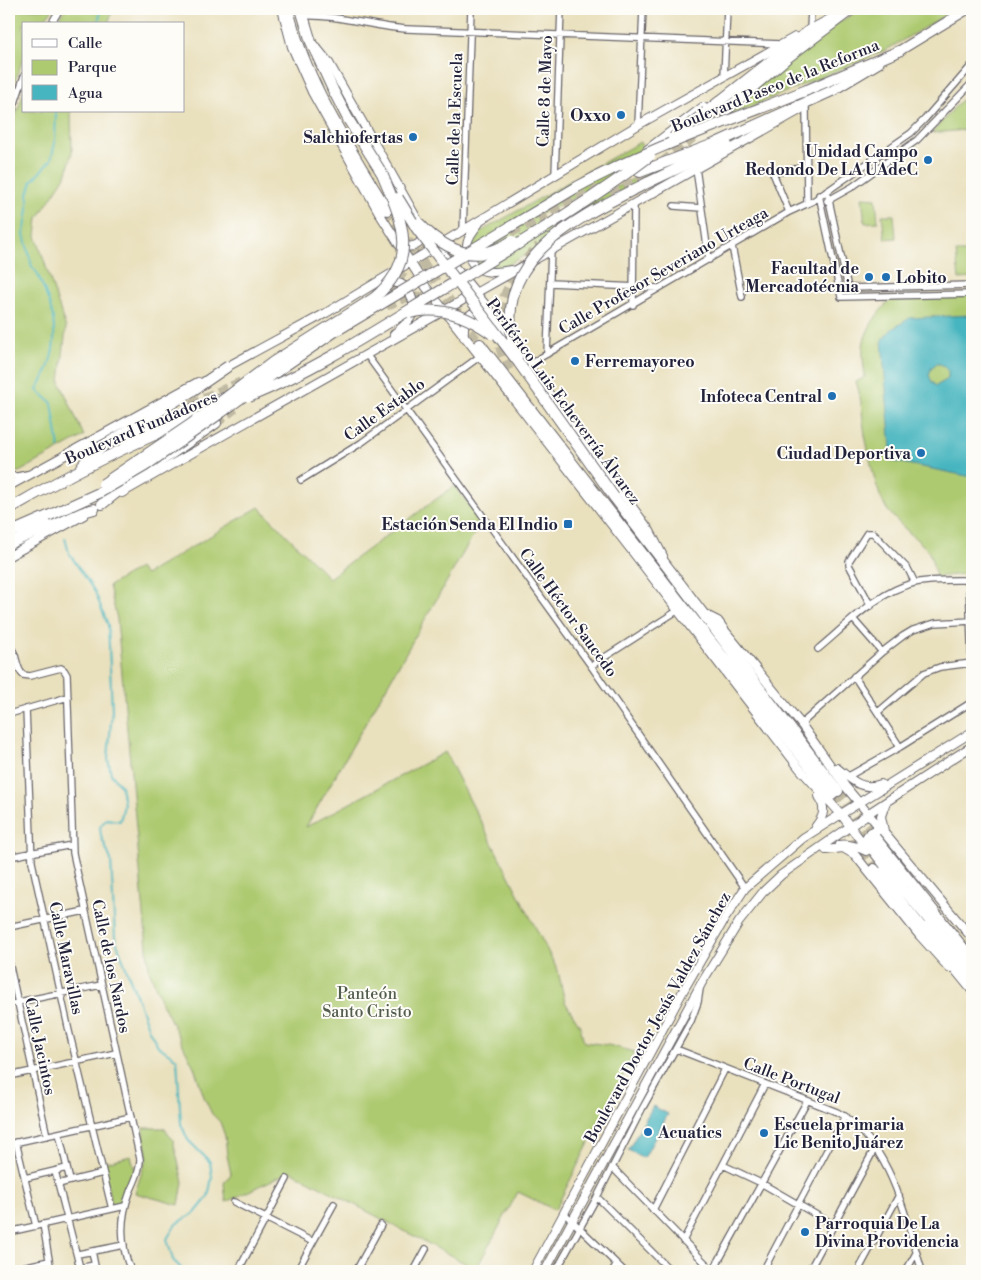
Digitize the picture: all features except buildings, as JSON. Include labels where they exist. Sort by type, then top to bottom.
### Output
[{"type":"highway","points":[[288,9],[292,27],[310,72],[348,144],[387,210]]},
{"type":"highway","points":[[725,111],[850,9]]},
{"type":"highway","name":"Periférico Luis Echeverría Álvarez","points":[[301,12],[311,42],[348,119],[417,229],[503,342],[523,364],[614,496],[706,615],[834,793]]},
{"type":"highway","name":"Boulevard Paseo de la Reforma","points":[[446,288],[530,238],[602,191],[810,30]]},
{"type":"highway","name":"Boulevard Paseo de la Reforma","points":[[436,271],[577,187],[616,167],[808,90],[898,51]]},
{"type":"highway","points":[[640,172],[714,144],[834,90]]},
{"type":"highway","points":[[389,184],[399,192],[423,227],[435,238],[457,250],[482,254],[515,240],[588,196],[701,113]]},
{"type":"highway","points":[[523,364],[510,327],[510,312],[516,283],[527,264],[544,245],[572,223],[647,183],[783,120]]},
{"type":"highway","points":[[52,524],[190,425],[273,362],[383,291],[396,273],[404,239],[400,219],[381,171]]},
{"type":"highway","name":"Boulevard Fundadores","points":[[9,533],[52,524],[145,466],[309,348],[436,271]]},
{"type":"highway","name":"Boulevard Fundadores","points":[[9,508],[79,470],[150,436],[255,395],[313,367],[446,288]]},
{"type":"highway","points":[[94,457],[144,430],[316,360],[384,324],[413,312],[425,310],[450,312],[472,320],[503,342]]},
{"type":"highway","name":"Periférico Luis Echeverría Álvarez","points":[[480,344],[553,437],[680,608],[816,783],[834,793]]},
{"type":"highway","points":[[79,470],[90,456],[103,446],[227,367]]},
{"type":"highway","points":[[509,370],[541,412],[553,437]]},
{"type":"highway","points":[[79,470],[102,450],[128,434],[190,404]]},
{"type":"highway","points":[[9,544],[52,524],[98,507],[122,488],[216,423]]},
{"type":"highway","points":[[874,837],[972,959]]},
{"type":"highway","points":[[874,837],[905,891],[972,971]]},
{"type":"highway","points":[[874,869],[972,991]]},
{"type":"highway","points":[[927,902],[942,913],[972,950]]},
{"type":"highway","points":[[945,947],[972,976]]},
{"type":"main road","points":[[282,9],[292,47],[312,92],[397,244],[464,338],[680,608]]},
{"type":"main road","name":"Boulevard Paseo de la Reforma","points":[[810,30],[850,9]]},
{"type":"main road","name":"Boulevard Paseo de la Reforma","points":[[834,90],[968,9]]},
{"type":"main road","points":[[9,486],[365,290],[638,126],[781,44],[810,30]]},
{"type":"main road","points":[[311,42],[329,63],[422,228],[494,315],[523,364],[650,531],[670,569]]},
{"type":"main road","points":[[98,507],[444,309],[521,268],[634,202],[834,90]]},
{"type":"main road","points":[[482,220],[468,241],[468,254],[471,262],[478,269],[492,272],[521,268]]},
{"type":"main road","points":[[397,244],[411,247],[417,245],[423,238],[422,228]]},
{"type":"main road","points":[[365,290],[385,283],[396,283],[402,285],[413,299],[412,315],[386,342]]},
{"type":"main road","points":[[464,338],[464,323],[471,314],[477,311],[494,315]]},
{"type":"main road","points":[[9,556],[52,524]]},
{"type":"main road","points":[[706,615],[718,621],[830,763],[866,788],[880,785],[904,775]]},
{"type":"main road","name":"Boulevard Doctor Jesús Valdez Sánchez","points":[[533,1271],[683,991],[745,888],[784,853],[813,831],[858,801],[904,775],[972,732]]},
{"type":"main road","name":"Boulevard Doctor Jesús Valdez Sánchez","points":[[545,1271],[700,984],[739,922],[775,881],[800,861],[972,746]]},
{"type":"main road","points":[[830,763],[834,793],[840,813],[849,827],[874,837],[972,938]]},
{"type":"main road","points":[[813,831],[822,819],[824,811],[816,783]]},
{"type":"main road","points":[[834,793],[858,801],[868,814],[874,837]]},
{"type":"main road","points":[[870,853],[886,802]]},
{"type":"main road","points":[[800,861],[843,844],[857,846],[870,853],[909,905],[972,981]]},
{"type":"main road","points":[[826,850],[843,848],[856,855],[920,936],[957,978],[972,991]]},
{"type":"street","points":[[52,22],[60,9]]},
{"type":"street","name":"Calle de la Escuela","points":[[463,231],[471,9]]},
{"type":"street","name":"Calle 8 de Mayo","points":[[555,175],[561,9]]},
{"type":"street","points":[[638,126],[643,9]]},
{"type":"street","points":[[724,77],[727,9]]},
{"type":"street","points":[[810,30],[811,9]]},
{"type":"street","points":[[301,12],[389,28],[781,44]]},
{"type":"street","name":"Calle Profesor Severiano Urteaga","points":[[523,364],[546,354],[827,191],[918,127],[972,65]]},
{"type":"street","points":[[9,121],[22,82]]},
{"type":"street","points":[[806,107],[806,167],[810,202],[821,203],[852,187],[924,134],[972,83]]},
{"type":"street","points":[[918,127],[924,134]]},
{"type":"street","points":[[790,212],[773,173],[806,167]]},
{"type":"street","points":[[696,168],[709,260]]},
{"type":"street","points":[[827,191],[848,288],[972,285]]},
{"type":"street","points":[[819,195],[841,297],[972,294]]},
{"type":"street","points":[[633,304],[634,202]]},
{"type":"street","points":[[674,206],[701,208]]},
{"type":"street","points":[[732,246],[742,297]]},
{"type":"street","points":[[546,354],[551,250]]},
{"type":"street","points":[[550,282],[659,288]]},
{"type":"street","name":"Calle Héctor Saucedo","points":[[366,354],[591,666],[745,888]]},
{"type":"street","name":"Calle Establo","points":[[302,480],[361,443],[479,356]]},
{"type":"street","points":[[9,476],[34,472]]},
{"type":"street","points":[[871,606],[849,565],[849,561],[867,533],[873,533],[908,569],[915,583]]},
{"type":"street","points":[[818,649],[871,606],[895,590],[915,583],[970,580],[972,673]]},
{"type":"street","points":[[591,666],[680,608]]},
{"type":"street","points":[[854,620],[882,652]]},
{"type":"street","points":[[801,724],[854,676],[903,636],[935,623],[970,621]]},
{"type":"street","name":"Calle de los Nardos","points":[[9,646],[15,654],[19,670],[23,675],[30,676],[58,668],[64,670],[67,675],[72,845],[140,1164],[122,1222],[124,1245],[131,1271]]},
{"type":"street","points":[[878,712],[924,673],[940,667],[972,663]]},
{"type":"street","points":[[854,676],[900,747]]},
{"type":"street","points":[[9,714],[68,697]]},
{"type":"street","points":[[847,776],[900,747],[972,702]]},
{"type":"street","name":"Calle Maravillas","points":[[26,709],[30,852],[60,993],[112,1209]]},
{"type":"street","points":[[9,857],[72,845]]},
{"type":"street","points":[[9,927],[85,911]]},
{"type":"street","name":"Calle Jacintos","points":[[9,962],[47,1136]]},
{"type":"street","name":"Boulevard Doctor Jesús Valdez Sánchez","points":[[556,1271],[694,1014],[698,1002],[700,984]]},
{"type":"street","points":[[9,1004],[101,985]]},
{"type":"street","name":"Calle Portugal","points":[[676,1049],[845,1116],[858,1126],[875,1148],[899,1194],[922,1271]]},
{"type":"street","points":[[9,1076],[116,1052]]},
{"type":"street","points":[[653,1210],[725,1069]]},
{"type":"street","points":[[683,1241],[766,1084]]},
{"type":"street","points":[[612,1167],[713,1271],[807,1101]]},
{"type":"street","points":[[763,1271],[845,1116]]},
{"type":"street","points":[[9,1144],[131,1117]]},
{"type":"street","points":[[59,1133],[70,1181]]},
{"type":"street","points":[[16,1142],[51,1271]]},
{"type":"street","points":[[809,1271],[875,1148]]},
{"type":"street","points":[[723,1165],[761,1183],[834,1224]]},
{"type":"street","points":[[25,1178],[67,1168]]},
{"type":"street","points":[[55,1170],[78,1254],[80,1268]]},
{"type":"street","points":[[58,1184],[104,1173]]},
{"type":"street","points":[[238,1271],[288,1179]]},
{"type":"street","points":[[858,1271],[899,1194]]},
{"type":"street","points":[[597,1197],[672,1271]]},
{"type":"street","points":[[234,1202],[313,1242]]},
{"type":"street","points":[[297,1271],[334,1204]]},
{"type":"street","points":[[9,1232],[126,1206]]},
{"type":"street","points":[[564,1214],[580,1227],[624,1271]]},
{"type":"street","points":[[356,1271],[381,1225]]},
{"type":"street","points":[[78,1254],[124,1245]]},
{"type":"street","points":[[414,1271],[426,1249]]},
{"type":"street","points":[[65,1271],[95,1268],[92,1251]]},
{"type":"street","points":[[906,1271],[916,1253]]},
{"type":"street","points":[[9,1270],[25,1269],[49,1261]]},
{"type":"street","points":[[614,1271],[617,1264]]},
{"type":"green space","points":[[9,9],[53,9],[43,22],[22,22],[22,62],[9,98]]},
{"type":"green space","points":[[65,9],[113,9],[109,22],[56,22]]},
{"type":"green space","points":[[861,9],[956,9],[886,50],[718,119],[823,33]]},
{"type":"green space","points":[[22,97],[22,112],[71,112],[72,152],[67,173],[38,218],[36,236],[66,328],[60,382],[84,436],[19,472],[9,470],[9,136]]},
{"type":"green space","points":[[962,99],[965,130],[932,133]]},
{"type":"green space","points":[[640,142],[649,162],[538,215],[540,222],[662,166],[664,169],[631,188],[569,216],[578,226],[504,267],[486,267],[477,261],[473,254],[472,241],[480,232]]},
{"type":"green space","points":[[862,197],[876,198],[878,222],[865,223]]},
{"type":"green space","points":[[882,215],[894,215],[896,238],[885,239]]},
{"type":"green space","points":[[956,252],[972,252],[972,278],[959,279]]},
{"type":"green space","name":"Ciudad Deportiva","points":[[972,295],[972,573],[936,577],[927,549],[893,517],[880,496],[865,435],[860,395],[856,382],[865,377],[863,350],[864,341],[869,329],[879,312],[893,298]]},
{"type":"green space","name":"Panteón Santo Cristo","points":[[454,486],[482,520],[306,827],[445,752],[558,971],[565,1002],[580,1026],[584,1042],[608,1045],[635,1052],[555,1210],[518,1192],[476,1269],[291,1171],[226,1202],[224,1183],[231,1174],[225,1136],[220,1122],[212,1114],[204,1097],[194,1067],[162,1003],[149,970],[117,619],[109,586],[139,568],[145,575],[259,507],[329,578]]},
{"type":"green space","points":[[143,1128],[164,1128],[173,1140],[183,1182],[179,1205],[135,1193],[147,1156]]},
{"type":"green space","points":[[131,1156],[135,1170],[120,1203],[112,1205],[102,1163]]},
{"type":"water","points":[[972,315],[972,477],[892,461],[882,340],[892,329],[910,318]],"holes":[[[936,364],[941,364],[948,371],[948,379],[936,386],[929,375],[932,367]]]},
{"type":"water","name":"Acuatics","points":[[653,1106],[668,1114],[644,1158],[628,1150]]},
{"type":"waterway","points":[[98,22],[101,9]]},
{"type":"waterway","points":[[56,112],[55,143],[51,160],[32,181],[28,194],[28,210],[24,234],[32,267],[36,271],[53,316],[53,352],[47,371],[37,390],[52,403],[59,448]]},
{"type":"waterway","points":[[65,538],[69,553],[95,592],[108,625],[112,710],[108,759],[111,774],[121,786],[124,805],[120,821],[106,819],[100,827],[101,836],[111,860],[115,938],[149,1030],[158,1046],[177,1059],[181,1124],[188,1140],[210,1162],[212,1177],[208,1197],[195,1213],[176,1224],[167,1239],[173,1260],[184,1271]]},
{"type":"tunnel","points":[[612,196],[652,171],[725,111]]},
{"type":"tunnel","points":[[511,232],[599,189]]},
{"type":"tunnel","points":[[387,210],[403,235]]},
{"type":"tunnel","points":[[557,230],[570,219],[586,210]]},
{"type":"tunnel","points":[[408,242],[436,253],[451,255],[466,252]]},
{"type":"tunnel","points":[[509,370],[502,353],[499,336],[502,304],[508,288],[517,273],[539,246]]},
{"type":"tunnel","points":[[413,249],[458,313]]},
{"type":"tunnel","points":[[376,301],[396,282],[409,258]]},
{"type":"tunnel","points":[[386,306],[398,300],[416,296],[436,300]]},
{"type":"tunnel","points":[[460,320],[480,344]]},
{"type":"tunnel","points":[[190,404],[246,380]]},
{"type":"tunnel","points":[[216,423],[235,408]]},
{"type":"tunnel","points":[[838,791],[873,835]]},
{"type":"tunnel","points":[[832,795],[867,842]]},
{"type":"tunnel","points":[[846,825],[874,869]]},
{"type":"place","name":"Oxxo","points":[[621,115]]},
{"type":"place","name":"Salchiofertas","points":[[413,137]]},
{"type":"place","name":"Unidad Campo Redondo De LA UAdeC","points":[[928,160]]},
{"type":"place","name":"Facultad de Mercadotécnia","points":[[869,277]]},
{"type":"place","name":"Lobito","points":[[886,277]]},
{"type":"place","name":"Ferremayoreo","points":[[575,361]]},
{"type":"place","name":"Infoteca Central","points":[[832,396]]},
{"type":"place","name":"Ciudad Deportiva","points":[[921,453]]},
{"type":"place","name":"Estación Senda El Indio","points":[[568,524]]},
{"type":"place","name":"Acuatics","points":[[648,1132]]},
{"type":"place","name":"Escuela primaria Lic Benito Juárez","points":[[764,1133]]},
{"type":"place","name":"Parroquia De La Divina Providencia","points":[[805,1232]]}]
